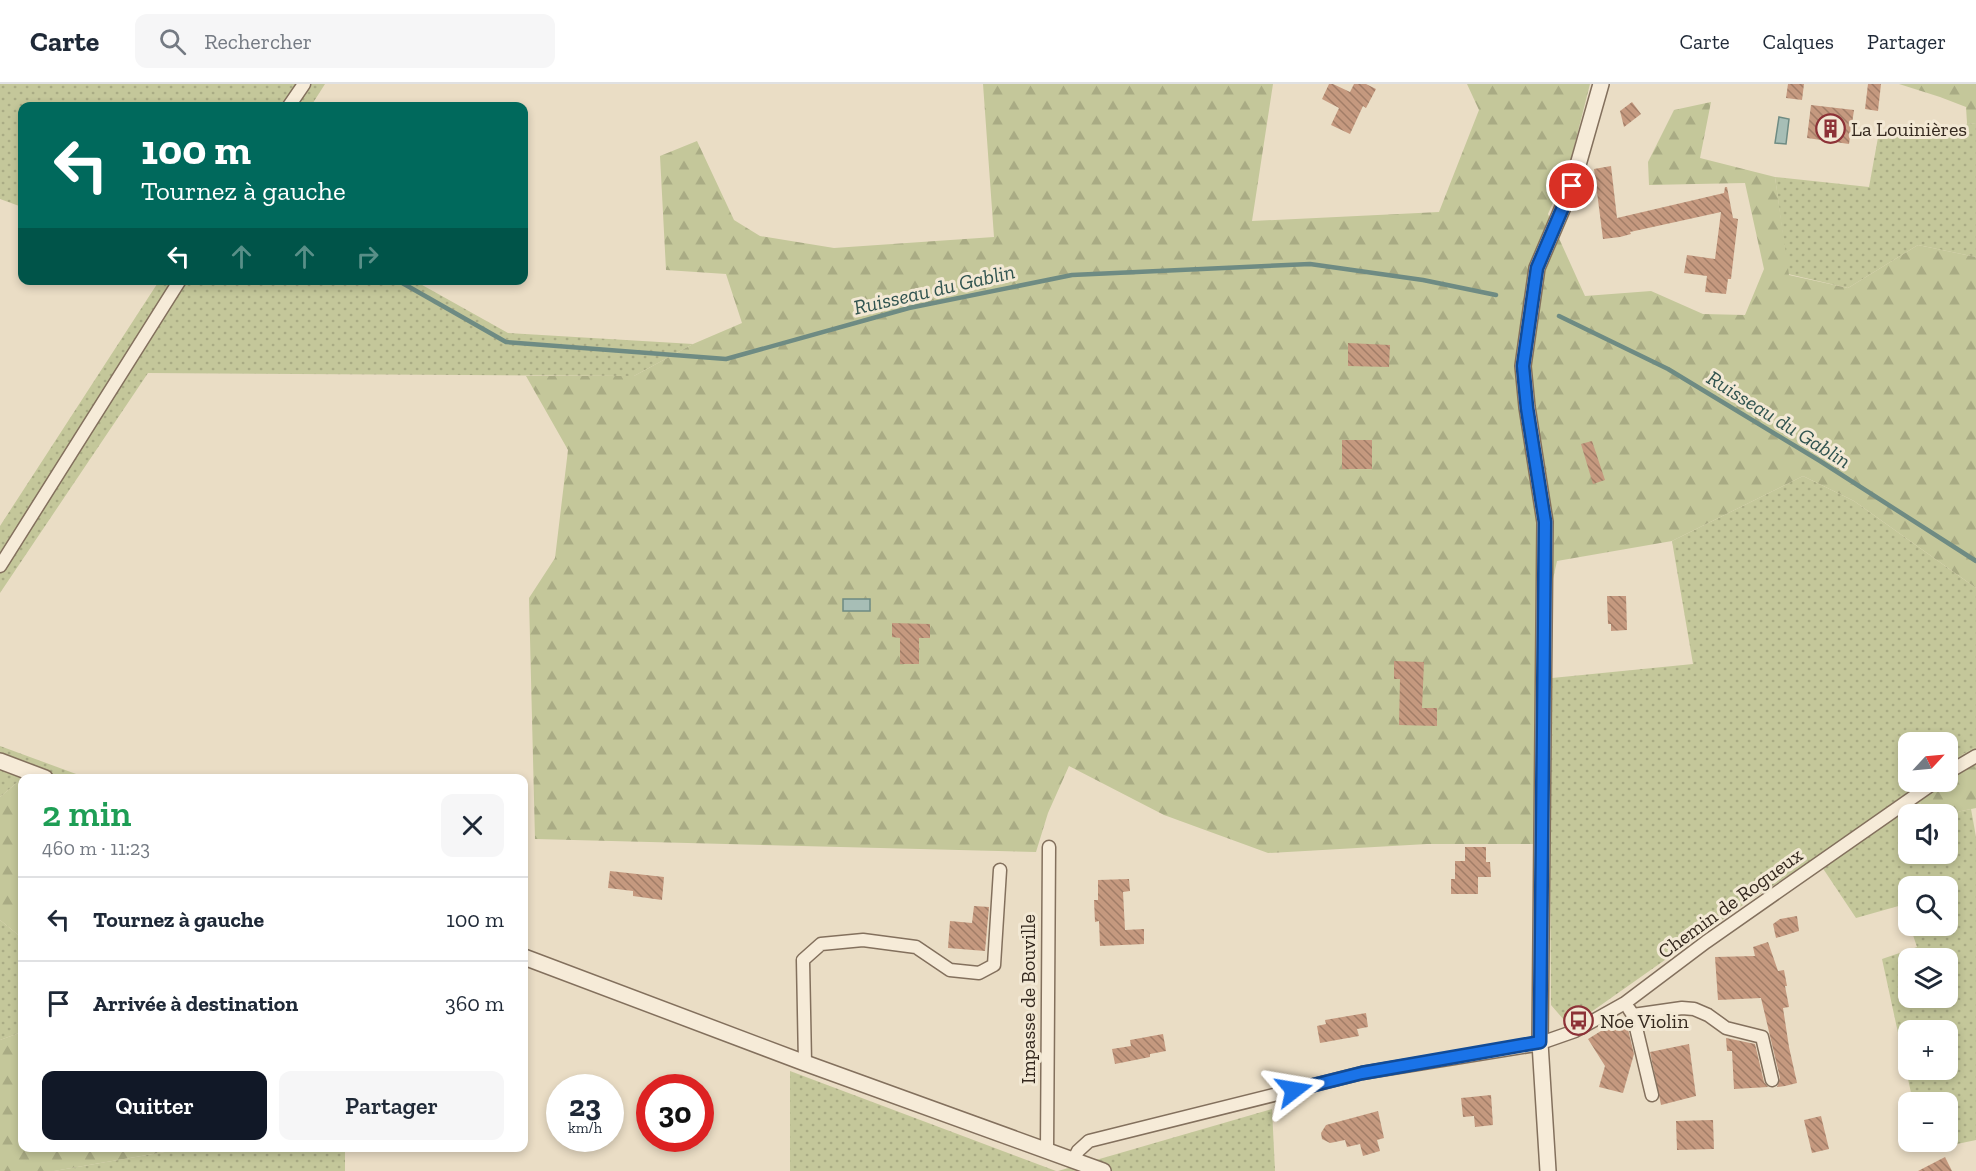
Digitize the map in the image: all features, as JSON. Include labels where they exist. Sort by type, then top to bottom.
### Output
[{"type":"street","points":[[293,102],[304,84]]},
{"type":"street","points":[[1548,1171],[1540,1042],[1545,522],[1527,408],[1523,366],[1537,268],[1572,186],[1601,84]]},
{"type":"street","points":[[0,566],[177,285]]},
{"type":"street","points":[[1958,767],[1976,756]]},
{"type":"street","points":[[0,761],[34,774]]},
{"type":"street","name":"Chemin de Rogueux","points":[[1073,1161],[1078,1151],[1089,1141],[1362,1073],[1540,1042],[1575,1031],[1625,1003],[1706,942],[1921,792]]},
{"type":"street","name":"Impasse de Bouville","points":[[1047,1151],[1049,847]]},
{"type":"street","points":[[805,1064],[803,960],[821,944],[863,940],[916,947],[950,970],[979,973],[993,965],[1000,870]]},
{"type":"street","points":[[528,959],[805,1064],[1103,1171]]},
{"type":"street","points":[[1625,1003],[1633,1015],[1652,1095]]},
{"type":"street","points":[[1633,1015],[1682,1008],[1694,1009],[1708,1015],[1726,1028],[1762,1037],[1772,1080]]},
{"type":"green space","points":[[0,84],[325,84],[314,102],[18,102],[18,206],[0,199]]},
{"type":"green space","points":[[983,84],[1273,84],[1252,221],[1439,212],[1479,110],[1467,84],[1590,84],[1570,163],[1548,214],[1585,296],[1651,291],[1703,314],[1745,315],[1764,269],[1745,183],[1649,185],[1648,162],[1674,110],[1711,102],[1700,158],[1775,177],[1789,275],[1848,288],[1918,245],[1976,257],[1976,588],[1854,501],[1803,476],[1672,541],[1557,561],[1553,579],[1550,844],[1427,844],[1268,853],[1164,815],[1069,766],[1048,813],[1036,852],[535,839],[529,598],[555,558],[568,450],[526,376],[634,376],[693,344],[742,323],[726,274],[666,270],[660,156],[697,141],[734,220],[760,236],[834,248],[994,237]]},
{"type":"green space","points":[[1899,84],[1976,84],[1976,124],[1967,123],[1966,107]]},
{"type":"green space","points":[[1967,123],[1976,124],[1976,257],[1918,245],[1848,288],[1788,274],[1775,177],[1869,187],[1879,132],[1964,137]]},
{"type":"green space","points":[[156,285],[422,285],[508,333],[693,344],[634,376],[148,373],[0,593],[0,526]]},
{"type":"green space","points":[[1803,476],[1854,501],[1976,588],[1976,747],[1958,757],[1958,732],[1898,732],[1898,792],[1918,792],[1920,804],[1898,804],[1898,864],[1958,864],[1958,812],[1971,809],[1976,837],[1976,1140],[1958,1144],[1958,1092],[1911,1092],[1908,1080],[1958,1080],[1958,1020],[1898,1020],[1898,1033],[1882,959],[1898,954],[1898,1008],[1958,1008],[1958,948],[1914,948],[1917,947],[1913,936],[1958,936],[1958,876],[1898,876],[1898,906],[1856,918],[1816,858],[1740,907],[1584,1017],[1564,1020],[1551,1005],[1552,678],[1693,664],[1672,541]]},
{"type":"green space","points":[[0,746],[76,774],[18,774],[18,782],[0,797]]},
{"type":"green space","points":[[1976,747],[1976,808],[1958,812],[1958,804],[1920,804],[1918,792],[1958,792],[1958,757]]},
{"type":"green space","points":[[18,782],[18,935],[0,920],[0,797]]},
{"type":"green space","points":[[0,920],[18,935],[18,1033],[0,1040]]},
{"type":"green space","points":[[18,1033],[18,1152],[165,1152],[54,1171],[0,1171],[0,1040]]},
{"type":"green space","points":[[790,1071],[1056,1171],[790,1171]]},
{"type":"green space","points":[[1272,1109],[1275,1171],[1058,1171]]},
{"type":"green space","points":[[165,1152],[345,1152],[345,1171],[54,1171]]},
{"type":"water","points":[[1779,117],[1789,119],[1786,144],[1775,143]]},
{"type":"water","points":[[843,599],[870,599],[870,611],[843,611]]},
{"type":"building","points":[[1329,84],[1350,92],[1354,84],[1366,84],[1376,89],[1366,108],[1363,106],[1350,134],[1331,125],[1339,108],[1322,99]]},
{"type":"building","points":[[1788,84],[1804,84],[1802,100],[1786,98]]},
{"type":"building","points":[[1868,84],[1881,84],[1878,111],[1865,109]]},
{"type":"building","points":[[1632,102],[1641,114],[1624,127],[1620,111]]},
{"type":"building","name":"La Louinières","points":[[1811,105],[1854,110],[1849,144],[1807,138]]},
{"type":"building","points":[[1611,166],[1617,218],[1724,193],[1727,187],[1733,218],[1738,219],[1731,279],[1728,279],[1726,294],[1705,292],[1707,276],[1684,273],[1687,255],[1715,259],[1721,212],[1630,232],[1631,234],[1620,237],[1603,239],[1594,169]]},
{"type":"building","points":[[1348,343],[1390,345],[1389,367],[1348,366]]},
{"type":"building","points":[[1342,440],[1372,440],[1372,469],[1342,469]]},
{"type":"building","points":[[1592,441],[1605,480],[1593,484],[1581,444]]},
{"type":"building","points":[[1607,596],[1626,596],[1627,630],[1611,631],[1611,624],[1608,624]]},
{"type":"building","points":[[892,623],[930,624],[930,638],[919,638],[919,664],[900,664],[900,638],[892,637]]},
{"type":"building","points":[[1394,661],[1424,662],[1422,708],[1437,708],[1437,726],[1399,725],[1400,679],[1394,679]]},
{"type":"building","points":[[1465,847],[1486,847],[1486,862],[1490,862],[1491,877],[1478,877],[1478,894],[1451,894],[1451,879],[1455,879],[1455,861],[1465,861]]},
{"type":"building","points":[[610,871],[664,877],[662,900],[633,896],[633,891],[608,888]]},
{"type":"building","points":[[1129,879],[1130,891],[1123,892],[1125,930],[1144,929],[1144,944],[1100,946],[1099,921],[1095,922],[1094,900],[1098,900],[1098,880]]},
{"type":"building","points":[[974,906],[989,907],[985,951],[948,948],[950,921],[972,923]]},
{"type":"building","points":[[1797,916],[1799,931],[1776,938],[1773,924],[1780,919]]},
{"type":"building","points":[[1768,942],[1778,971],[1784,970],[1789,1007],[1783,1008],[1797,1083],[1777,1087],[1780,1078],[1761,998],[1718,1000],[1715,957],[1755,956],[1753,947]]},
{"type":"building","points":[[1366,1013],[1368,1027],[1357,1029],[1359,1036],[1320,1043],[1317,1026],[1326,1024],[1325,1020]]},
{"type":"building","points":[[1622,1018],[1627,1025],[1634,1054],[1623,1093],[1599,1087],[1605,1066],[1588,1039]]},
{"type":"building","points":[[1163,1034],[1166,1051],[1150,1054],[1150,1057],[1115,1064],[1112,1049],[1131,1046],[1130,1040]]},
{"type":"building","points":[[1726,1038],[1755,1044],[1764,1082],[1768,1087],[1734,1089],[1732,1051],[1727,1051]]},
{"type":"building","points":[[1689,1044],[1696,1096],[1661,1105],[1650,1052]]},
{"type":"building","points":[[1491,1095],[1493,1125],[1475,1127],[1474,1116],[1463,1117],[1461,1098]]},
{"type":"building","points":[[1378,1111],[1384,1138],[1377,1140],[1380,1151],[1363,1156],[1360,1144],[1347,1147],[1345,1140],[1330,1143],[1322,1139],[1321,1133],[1326,1125]]},
{"type":"building","points":[[1821,1116],[1829,1149],[1812,1153],[1804,1120]]},
{"type":"building","points":[[1713,1120],[1714,1149],[1677,1150],[1676,1121]]},
{"type":"building","points":[[1945,1157],[1952,1171],[1918,1171]]},
{"type":"waterway","name":"Ruisseau du Gablin","points":[[406,285],[506,342],[726,359],[909,308],[1072,275],[1310,264],[1423,280],[1496,295]]},
{"type":"waterway","name":"Ruisseau du Gablin","points":[[1559,316],[1668,369],[1820,461],[1976,561]]},
{"type":"place","name":"La Louinières","points":[[1830,129]]},
{"type":"place","name":"Noe Violin","points":[[1579,1021]]},
{"type":"route","points":[[1294,1090],[1362,1073],[1535,1045],[1540,1042],[1545,522],[1527,408],[1523,366],[1537,268],[1572,186]]}]
